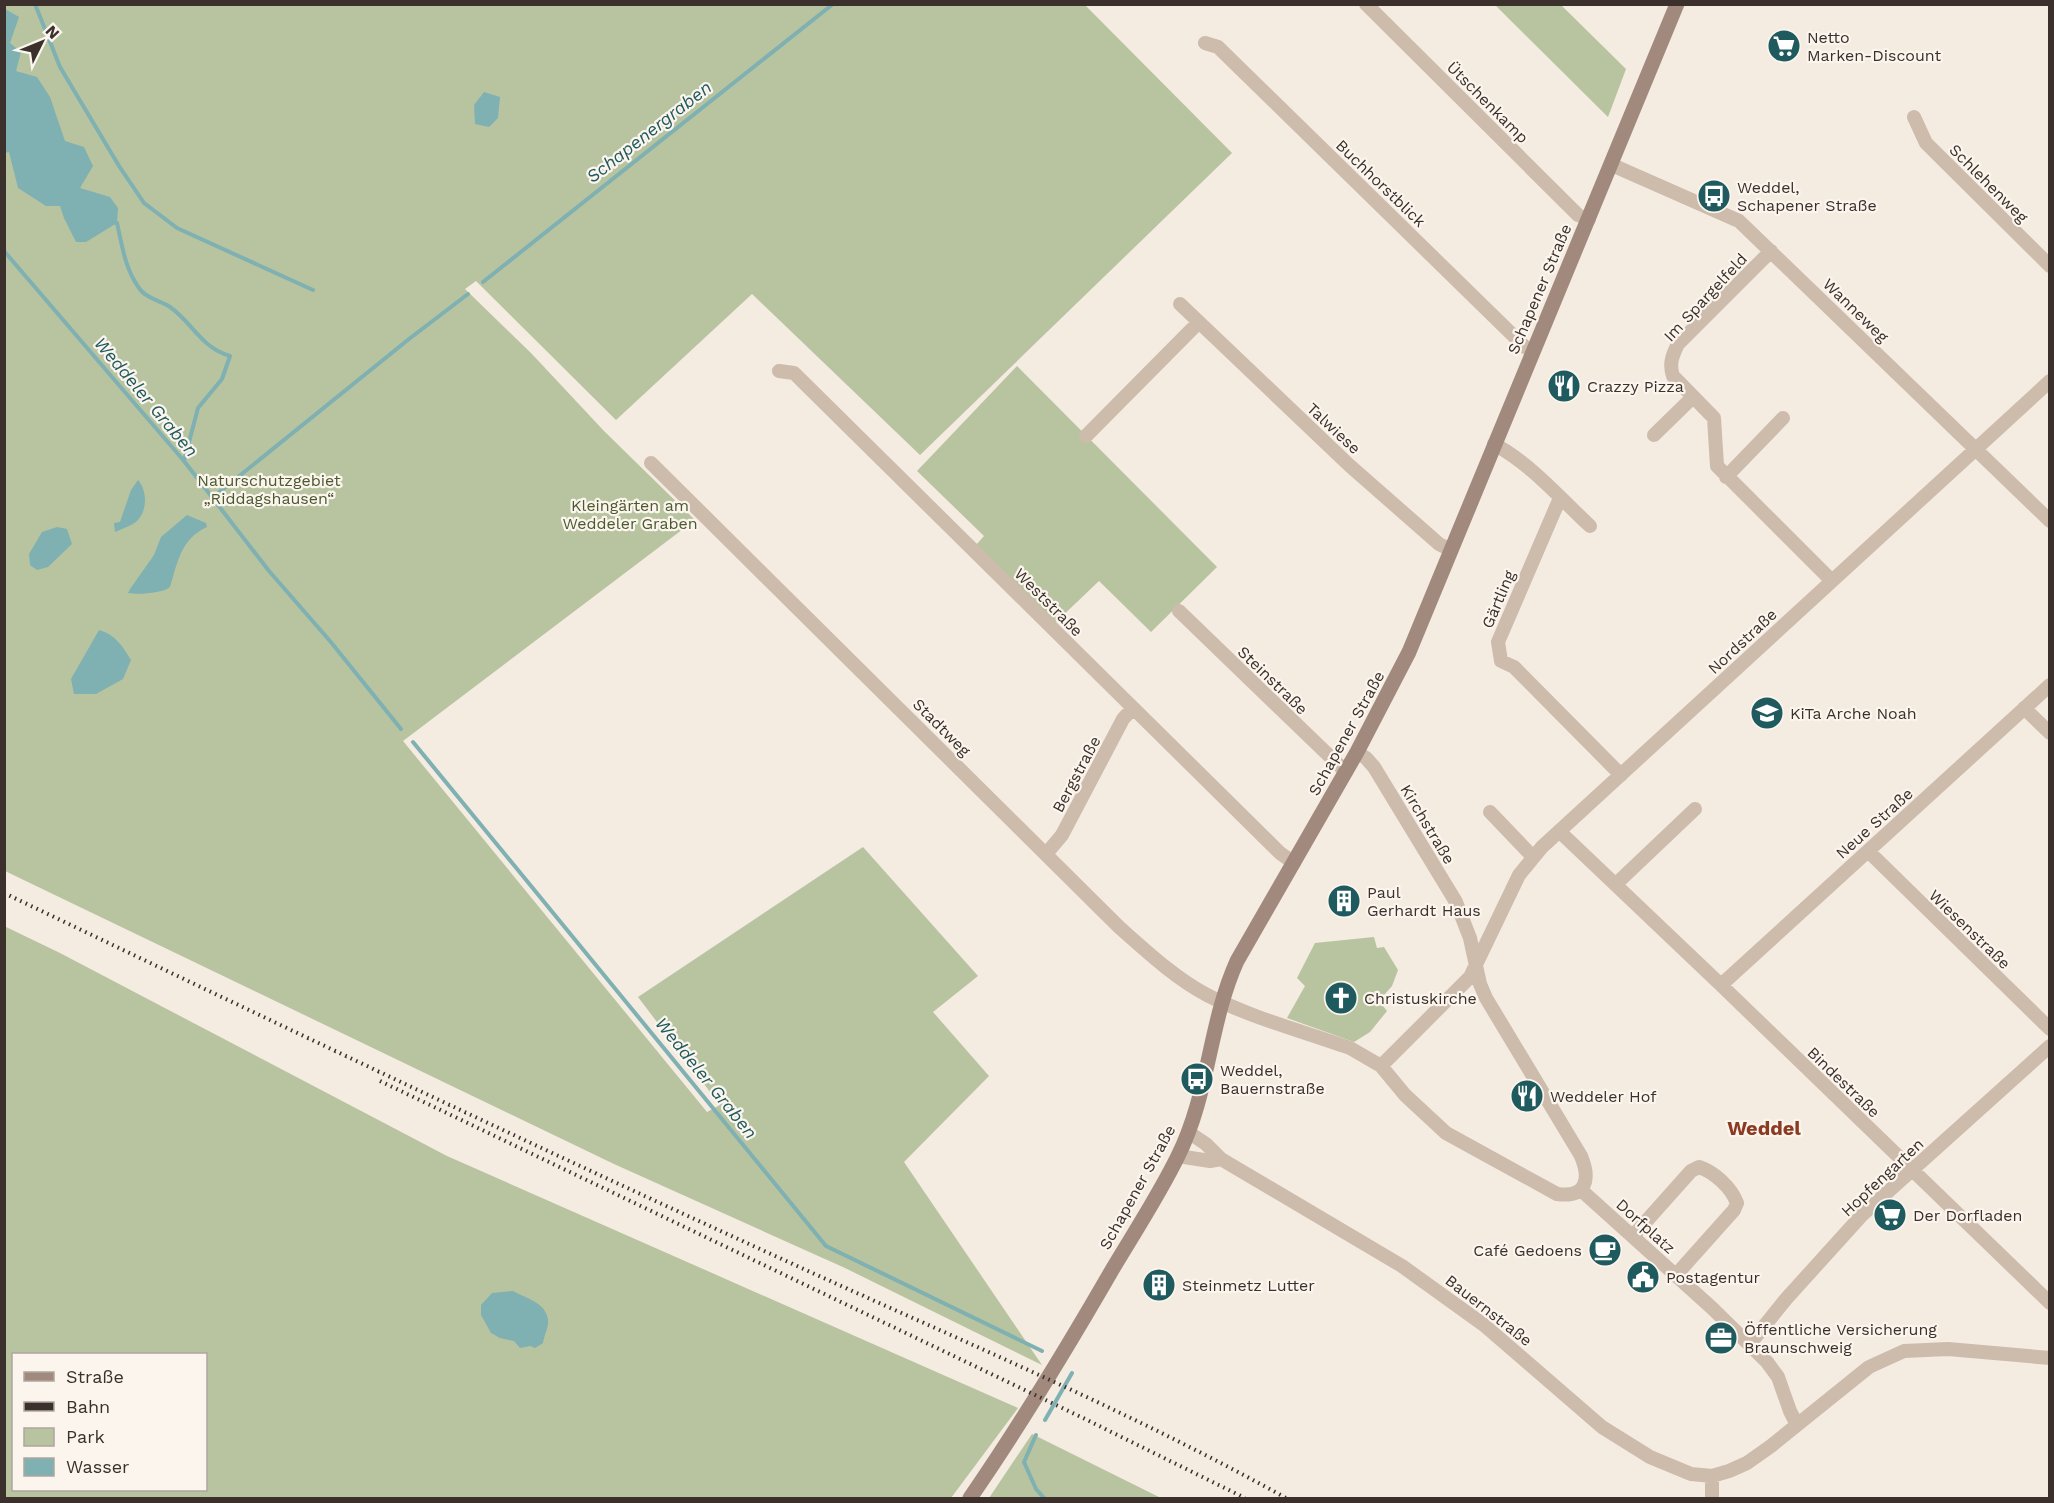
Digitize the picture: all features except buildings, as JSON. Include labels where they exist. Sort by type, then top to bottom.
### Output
[{"type":"street","name":"Ütschenkamp","points":[[1366,4],[1578,215],[1589,219]]},
{"type":"street","name":"Schapener Straße","points":[[970,1498],[1074,1336],[1178,1156],[1201,1094],[1221,1002],[1238,961],[1357,753],[1409,652],[1677,4]]},
{"type":"street","name":"Buchhorstblick","points":[[1205,43],[1218,47],[1525,347],[1532,351]]},
{"type":"street","name":"Schlehenweg","points":[[1914,117],[1926,143],[2049,266]]},
{"type":"street","name":"Wanneweg","points":[[1612,165],[1739,221],[2049,521]]},
{"type":"street","name":"Im Spargelfeld","points":[[1771,251],[1678,345],[1670,367],[1673,376],[1713,418],[1717,466],[1832,581]]},
{"type":"street","name":"Talwiese","points":[[1180,304],[1348,465],[1439,544],[1451,550]]},
{"type":"street","points":[[1086,436],[1199,322]]},
{"type":"street","name":"Weststraße","points":[[779,371],[794,373],[1280,853],[1294,863]]},
{"type":"street","name":"Nordstraße","points":[[1476,966],[1519,875],[1533,857],[2049,381]]},
{"type":"street","points":[[1654,435],[1693,397]]},
{"type":"street","points":[[1726,477],[1783,418]]},
{"type":"street","points":[[1494,444],[1507,451],[1529,469],[1590,526]]},
{"type":"street","name":"Stadtweg","points":[[651,463],[1133,940],[1192,986],[1221,1002]]},
{"type":"street","name":"Gärtling","points":[[1560,498],[1498,642],[1501,661],[1514,667],[1621,775]]},
{"type":"street","name":"Steinstraße","points":[[1179,611],[1346,772]]},
{"type":"street","name":"Neue Straße","points":[[1721,985],[2049,685]]},
{"type":"street","name":"Bergstraße","points":[[1046,854],[1062,835],[1123,719],[1133,708]]},
{"type":"street","points":[[2024,708],[2049,733]]},
{"type":"street","name":"Kirchstraße","points":[[1357,753],[1366,758],[1374,767],[1456,903],[1470,938],[1476,966]]},
{"type":"street","points":[[1616,884],[1695,809]]},
{"type":"street","points":[[1490,812],[1533,857]]},
{"type":"street","name":"Bindestraße","points":[[1559,831],[2049,1303]]},
{"type":"street","name":"Wiesenstraße","points":[[1868,851],[2049,1029]]},
{"type":"street","points":[[1381,1066],[1462,986],[1476,966]]},
{"type":"street","points":[[1221,1002],[1242,1012],[1350,1048],[1381,1066],[1404,1095],[1446,1132],[1557,1194],[1574,1194],[1581,1190],[1585,1182],[1586,1167],[1495,1016],[1480,984],[1476,966]]},
{"type":"street","name":"Hopfengarten","points":[[1749,1345],[1780,1306],[1862,1215],[2049,1046]]},
{"type":"street","name":"Bauernstraße","points":[[1188,1132],[1206,1144],[1221,1159],[1371,1247],[1437,1290],[1514,1349],[1587,1416],[1625,1443],[1650,1457],[1690,1474],[1712,1476]]},
{"type":"street","name":"Bauernstraße","points":[[1178,1156],[1210,1161],[1221,1159]]},
{"type":"street","points":[[1633,1236],[1691,1171],[1699,1167],[1708,1170],[1734,1194],[1737,1203],[1734,1210],[1676,1275]]},
{"type":"street","name":"Dorfplatz","points":[[1581,1190],[1676,1275],[1767,1362],[1778,1377],[1797,1425]]},
{"type":"street","points":[[1712,1498],[1712,1476],[1747,1463],[1869,1367],[1884,1359],[1904,1351],[1948,1349],[2049,1358]]},
{"type":"green space","name":"Naturschutzgebiet „Riddagshausen“","points":[[4,5],[1085,5],[1232,153],[920,455],[752,294],[616,420],[476,281],[465,289],[695,520],[403,741],[707,1112],[720,1105],[638,997],[863,847],[978,976],[933,1012],[989,1076],[904,1162],[1042,1365],[845,1268],[614,1164],[5,871]]},
{"type":"green space","points":[[1495,5],[1561,5],[1626,69],[1608,117]]},
{"type":"green space","points":[[1017,366],[1217,567],[1151,632],[1099,581],[1055,623],[976,545],[984,536],[917,471]]},
{"type":"green space","points":[[4,926],[60,953],[447,1156],[1018,1408],[951,1498],[5,1498]]},
{"type":"green space","points":[[1374,937],[1377,948],[1384,947],[1398,970],[1392,986],[1379,1001],[1387,1011],[1370,1032],[1354,1042],[1287,1018],[1305,986],[1297,978],[1315,943]]},
{"type":"green space","points":[[1032,1434],[1161,1498],[989,1498]]},
{"type":"water","points":[[5,9],[19,17],[10,43],[21,52],[16,71],[37,77],[50,97],[65,141],[84,147],[93,166],[80,188],[110,197],[118,208],[117,223],[86,242],[76,242],[60,206],[46,206],[18,188],[9,152],[5,153]]},
{"type":"water","points":[[484,92],[500,97],[498,118],[489,127],[475,124],[474,105]]},
{"type":"water","points":[[138,480],[145,496],[142,515],[133,524],[115,532],[114,523],[120,522],[131,490]]},
{"type":"water","points":[[187,515],[206,523],[207,527],[186,544],[178,560],[170,587],[150,593],[128,593],[154,555],[161,537]]},
{"type":"water","points":[[57,527],[67,529],[72,544],[48,567],[37,570],[30,565],[29,554],[42,532]]},
{"type":"water","points":[[99,630],[114,638],[131,660],[123,679],[96,694],[74,694],[71,679]]},
{"type":"water","points":[[513,1291],[539,1305],[546,1314],[548,1322],[543,1343],[535,1348],[530,1346],[520,1348],[514,1341],[491,1333],[481,1315],[481,1305],[492,1293]]},
{"type":"waterway","points":[[35,4],[60,67],[119,166],[144,203],[177,228],[313,290]]},
{"type":"waterway","name":"Schapenergraben","points":[[483,282],[833,4]]},
{"type":"waterway","points":[[114,222],[117,223],[130,273],[142,291],[178,313],[211,347],[230,356],[222,379],[198,408],[184,461]]},
{"type":"waterway","name":"Weddeler Graben","points":[[4,251],[184,461],[269,571],[330,641],[401,729]]},
{"type":"waterway","name":"Schapenergraben","points":[[212,498],[468,294]]},
{"type":"waterway","name":"Weddeler Graben","points":[[413,742],[826,1246],[1042,1351]]},
{"type":"waterway","name":"Weddeler Graben","points":[[1045,1420],[1072,1373]]},
{"type":"waterway","name":"Weddeler Graben","points":[[1036,1435],[1024,1462],[1036,1489],[1044,1498]]},
{"type":"railway","points":[[4,893],[588,1170],[1100,1403],[1286,1498]]},
{"type":"railway","points":[[380,1081],[1245,1498]]},
{"type":"place","name":"Netto Marken-Discount","points":[[1784,46]]},
{"type":"place","name":"Weddel, Schapener Straße","points":[[1714,196]]},
{"type":"place","name":"Crazzy Pizza","points":[[1564,386]]},
{"type":"place","name":"KiTa Arche Noah","points":[[1767,713]]},
{"type":"place","name":"Paul Gerhardt Haus","points":[[1344,901]]},
{"type":"place","name":"Christuskirche","points":[[1341,998]]},
{"type":"place","name":"Weddel, Bauernstraße","points":[[1197,1079]]},
{"type":"place","name":"Weddeler Hof","points":[[1527,1096]]},
{"type":"place","name":"Der Dorfladen","points":[[1890,1215]]},
{"type":"place","name":"Café Gedoens","points":[[1605,1250]]},
{"type":"place","name":"Postagentur","points":[[1643,1277]]},
{"type":"place","name":"Steinmetz Lutter","points":[[1159,1285]]},
{"type":"place","name":"Öffentliche Versicherung Braunschweig","points":[[1721,1338]]},
{"type":"district","name":"Weddel","points":[[1764,1128]]},
{"type":"park label","name":"Kleingärten am Weddeler Graben","points":[[630,514]]}]
